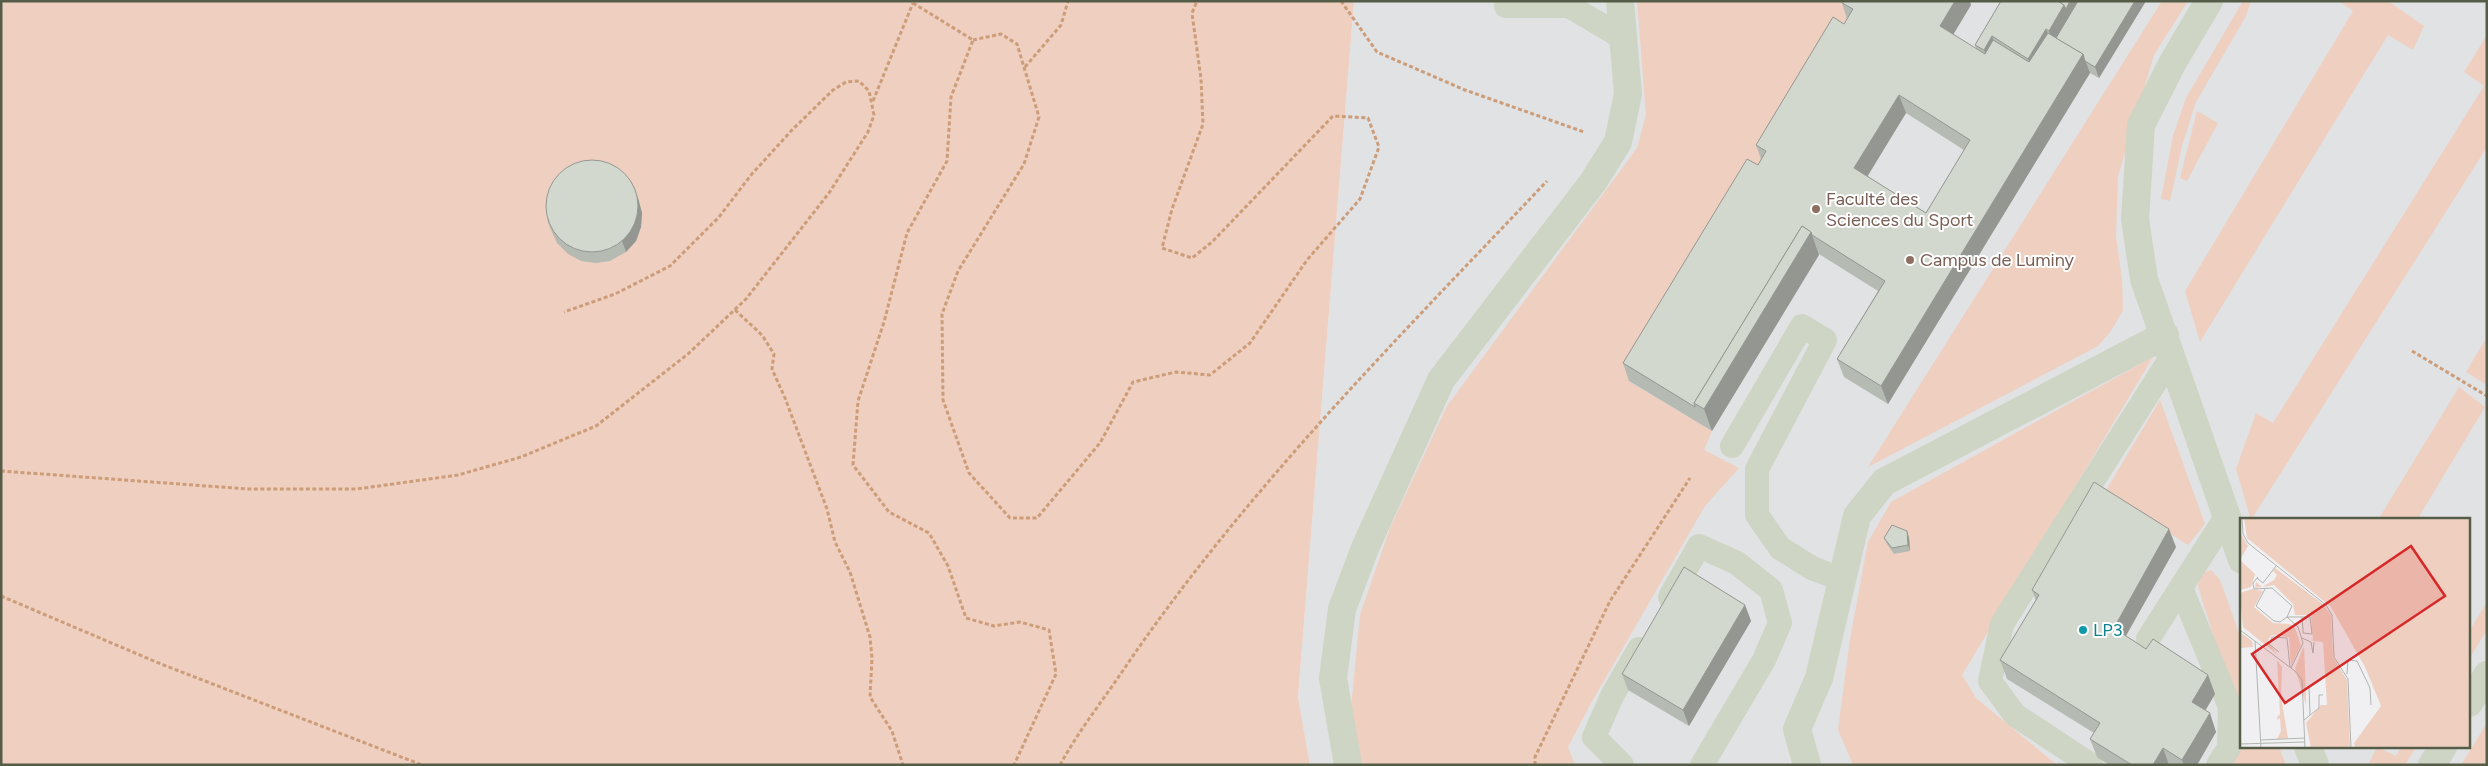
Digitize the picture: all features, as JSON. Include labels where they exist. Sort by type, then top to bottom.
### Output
[{"type":"street","points":[[1348,765],[1332,678],[1342,609],[1365,548],[1441,380],[1593,182],[1618,142],[1628,94],[1620,1]]},
{"type":"street","points":[[2209,1],[2173,62],[2141,125],[2134,219],[2144,279],[2240,555]]},
{"type":"street","points":[[1807,765],[1797,729],[1819,678],[1857,516],[1884,482],[2168,345]]},
{"type":"street","points":[[2470,702],[2487,675]]},
{"type":"street","points":[[2308,748],[2314,765]]},
{"type":"street","points":[[2432,765],[2441,748]]},
{"type":"lane","points":[[1503,3],[1569,6],[1624,38]]},
{"type":"lane","points":[[1732,446],[1802,326],[1825,340],[1757,469],[1757,514],[1780,548],[1812,568],[1843,580]]},
{"type":"lane","points":[[2090,765],[2015,715],[1990,681],[2002,624],[2168,345]]},
{"type":"lane","points":[[2148,639],[2226,517]]},
{"type":"lane","points":[[1622,765],[1594,737],[1612,696],[1699,546],[1736,563],[1771,590],[1780,623],[1764,660],[1702,765]]},
{"type":"lane","points":[[2181,588],[2230,707],[2229,748],[2218,765]]},
{"type":"path","points":[[1024,67],[1061,25],[1068,1]]},
{"type":"path","points":[[872,101],[914,2],[973,40],[1001,34],[1017,44],[1039,117],[1024,164],[958,271],[942,314],[943,400],[969,473],[1010,518],[1037,518],[1100,443],[1133,382],[1176,372],[1210,374],[1250,344],[1307,260],[1360,199],[1379,148],[1368,118],[1333,116],[1212,242],[1192,258],[1162,248],[1172,210],[1203,124],[1201,79],[1192,13],[1197,1]]},
{"type":"path","points":[[1341,1],[1376,52],[1464,90],[1590,135]]},
{"type":"path","points":[[973,40],[951,97],[947,160],[906,233],[884,322],[858,401],[853,465],[890,512],[929,533],[948,566],[966,618],[994,626],[1020,622],[1049,630],[1056,674],[1014,765]]},
{"type":"path","points":[[1,471],[248,489],[357,489],[458,475],[521,457],[596,426],[688,354],[746,299],[829,193],[868,132],[874,115],[869,91],[859,81],[846,82],[833,90],[792,130],[751,175],[719,217],[670,266],[615,294],[564,312]]},
{"type":"path","points":[[1060,765],[1158,620],[1224,533],[1402,332],[1550,178]]},
{"type":"path","points":[[734,310],[762,336],[774,354],[772,369],[824,500],[835,542],[850,572],[870,637],[872,658],[870,697],[892,731],[903,765]]},
{"type":"path","points":[[2412,350],[2487,396]]},
{"type":"path","points":[[1535,765],[1535,757],[1610,601],[1690,478]]},
{"type":"path","points":[[1,596],[161,664],[422,765]]},
{"type":"shaded area","points":[[1,1],[1354,1],[1298,697],[1310,765],[1,765]]},
{"type":"shaded area","name":"Campus de Luminy","points":[[1354,1],[2487,1],[2487,765],[1310,765],[1298,697]]},
{"type":"shaded area","points":[[1637,1],[1861,1],[1630,382],[1712,431],[1704,450],[1739,468],[1705,506],[1590,705],[1568,747],[1575,765],[1361,765],[1351,708],[1360,615],[1390,528],[1447,406],[1637,148],[1646,115]]},
{"type":"shaded area","points":[[2162,1],[2188,1],[2154,55],[2118,176],[2116,236],[2122,280],[2123,310],[2111,331],[2098,346],[1868,467]]},
{"type":"shaded area","points":[[2243,1],[2251,1],[2246,16],[2196,102],[2182,146],[2170,201],[2161,199],[2173,136],[2186,98]]},
{"type":"shaded area","points":[[2339,1],[2388,1],[2424,26],[2413,50],[2388,35],[2200,342],[2185,291],[2353,11]]},
{"type":"shaded area","points":[[2487,35],[2487,147],[2252,518],[2250,518],[2236,469],[2256,413],[2273,423],[2484,86],[2464,72]]},
{"type":"shaded area","points":[[2197,111],[2218,123],[2187,181],[2180,178]]},
{"type":"shaded area","points":[[2487,337],[2487,385],[2466,372]]},
{"type":"shaded area","points":[[2153,357],[1962,675],[1976,698],[2057,765],[1853,765],[1838,730],[1850,639],[1868,542],[1891,502]]},
{"type":"shaded area","points":[[2459,387],[2485,407],[2418,518],[2379,518]]},
{"type":"shaded area","points":[[2160,400],[2205,524],[2188,545],[2105,492]]},
{"type":"shaded area","points":[[2211,570],[2220,580],[2240,635],[2240,748],[2279,748],[2286,765],[2231,765],[2239,718],[2198,586],[2200,574]]},
{"type":"shaded area","points":[[2487,602],[2487,630],[2470,657],[2470,629]]},
{"type":"shaded area","points":[[2487,723],[2487,765],[2461,765]]},
{"type":"shaded area","points":[[2376,748],[2396,756],[2400,748],[2415,748],[2405,765],[2368,765]]},
{"type":"building","name":"Faculté des Sciences du Sport","points":[[1842,1],[1955,1],[1940,26],[1985,54],[1993,40],[2029,62],[2048,33],[2083,54],[1881,386],[1837,359],[1885,281],[1812,235],[1811,232],[1802,226],[1694,403],[1695,407],[1623,363],[1747,159],[1758,165],[1766,151],[1756,145],[1833,17],[1844,24],[1853,9],[1842,3]],"holes":[[[1899,95],[1970,140],[1926,213],[1854,168]]]},
{"type":"building","points":[[2001,1],[2058,1],[2064,5],[2049,31],[2046,29],[2028,59],[1992,36],[1984,50],[1975,45]]},
{"type":"building","points":[[2058,1],[2070,1],[2066,9]]},
{"type":"building","points":[[2078,1],[2135,1],[2095,67],[2085,61],[2083,54],[2056,38]]},
{"type":"building","points":[[592,160],[610,163],[625,173],[635,188],[638,206],[635,224],[625,239],[610,249],[592,252],[574,249],[559,239],[549,224],[546,206],[549,188],[559,173],[574,163]]},
{"type":"building","points":[[1802,226],[1811,232],[1704,409],[1694,403]]},
{"type":"building","name":"LP3","points":[[2094,482],[2169,529],[2114,628],[2146,649],[2153,639],[2208,675],[2192,702],[2210,713],[2182,760],[2163,748],[2153,765],[2132,765],[2090,739],[2100,723],[2000,660],[2039,595],[2032,590]]},
{"type":"building","points":[[1892,525],[1907,531],[1908,545],[1892,548],[1884,538]]},
{"type":"building","points":[[1684,567],[1745,605],[1683,710],[1622,674]]},
{"type":"place","name":"Faculté des Sciences du Sport","points":[[1816,209]]},
{"type":"place","name":"Campus de Luminy","points":[[1910,260]]},
{"type":"place","name":"LP3","points":[[2083,630]]}]
